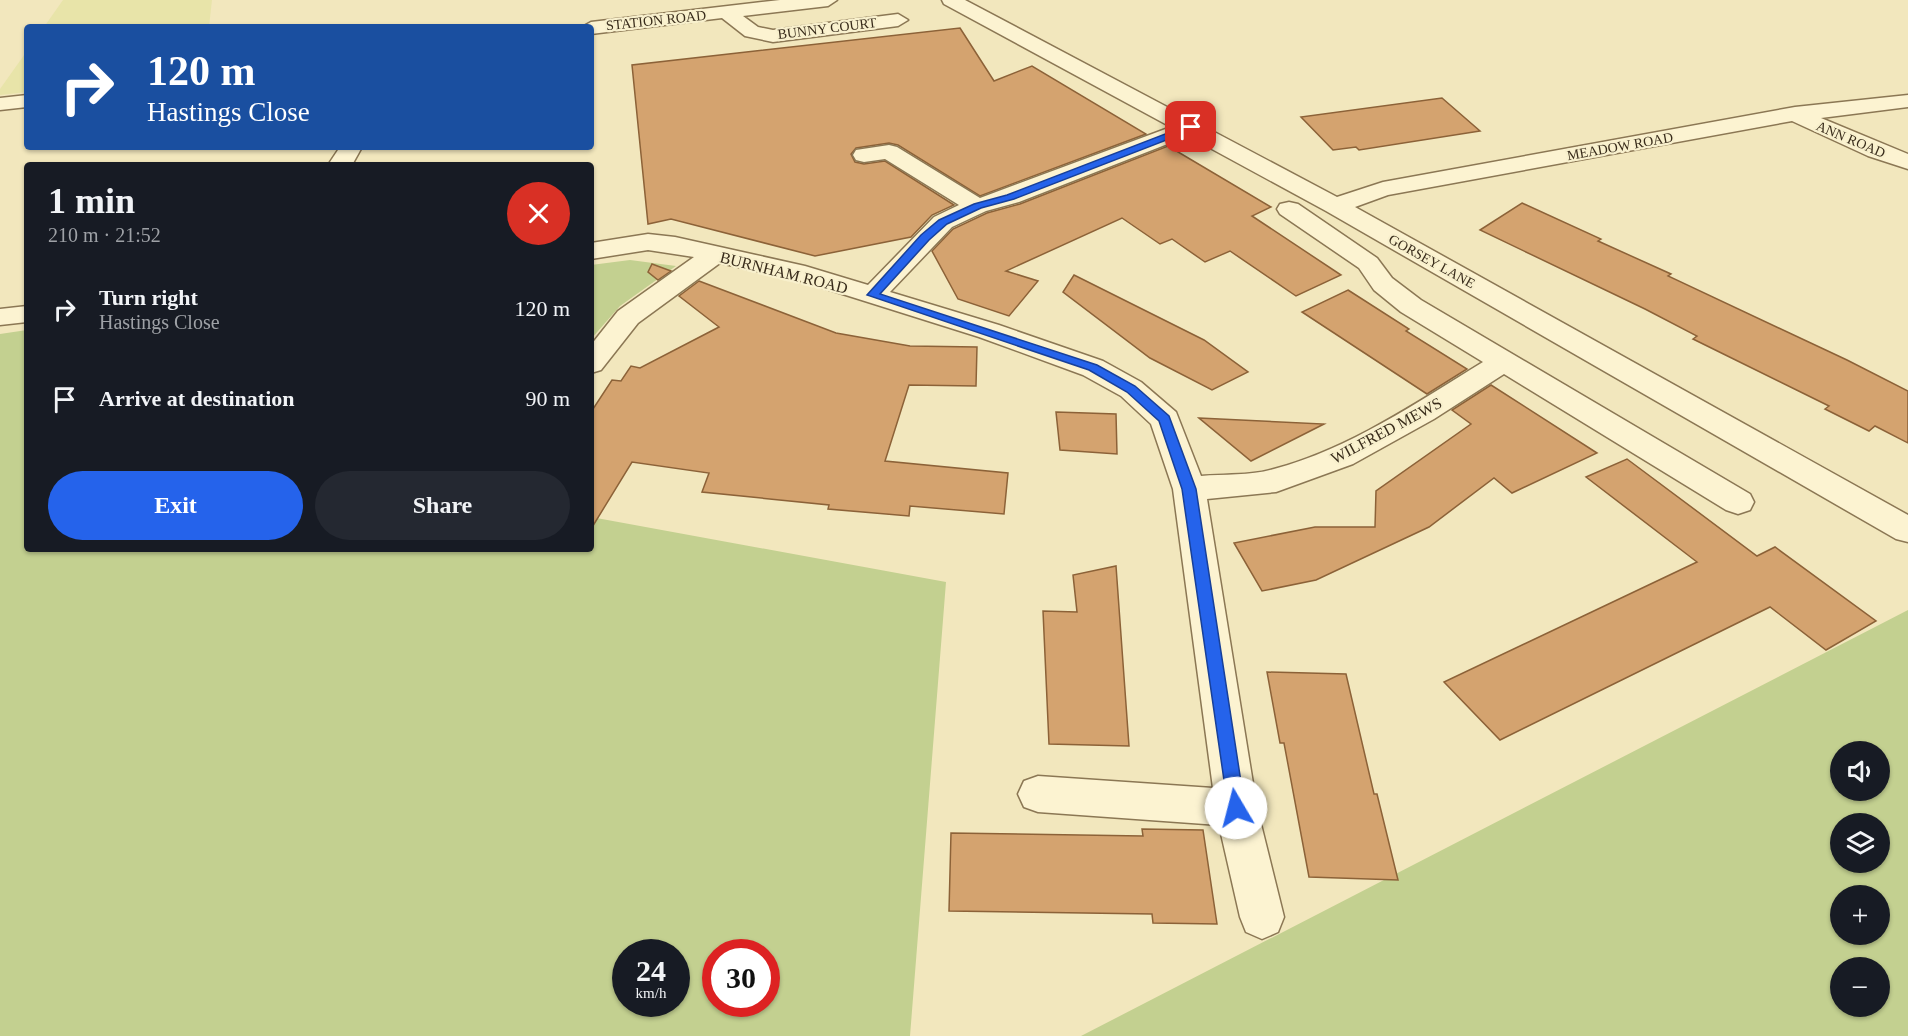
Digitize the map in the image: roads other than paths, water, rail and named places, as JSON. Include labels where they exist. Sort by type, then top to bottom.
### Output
[{"type":"street","name":"STATION ROAD","points":[[594,28],[828,0]]},
{"type":"street","name":"GORSEY LANE","points":[[951,0],[1335,206],[1908,530]]},
{"type":"street","name":"BUNNY COURT","points":[[726,12],[752,32],[773,36],[898,20]]},
{"type":"street","points":[[0,104],[24,101]]},
{"type":"street","name":"MEADOW ROAD","points":[[1335,206],[1350,198],[1383,189],[1795,114],[1908,101]]},
{"type":"street","name":"ANN ROAD","points":[[1795,114],[1876,151],[1908,162]]},
{"type":"street","points":[[873,295],[943,222],[977,206],[1010,197],[1191,127]]},
{"type":"street","points":[[864,155],[890,152],[977,206]]},
{"type":"street","points":[[1289,208],[1368,263],[1383,284],[1411,306],[1738,502]]},
{"type":"street","name":"BURNHAM ROAD","points":[[594,251],[648,242],[805,274],[1093,368],[1131,389],[1165,419],[1189,489],[1236,808],[1262,917]]},
{"type":"street","points":[[594,360],[628,317],[715,255]]},
{"type":"street","points":[[0,317],[24,314]]},
{"type":"street","name":"WILFRED MEWS","points":[[1189,489],[1276,481],[1342,456],[1423,412],[1505,361]]},
{"type":"street","points":[[1038,794],[1236,808]]}]
